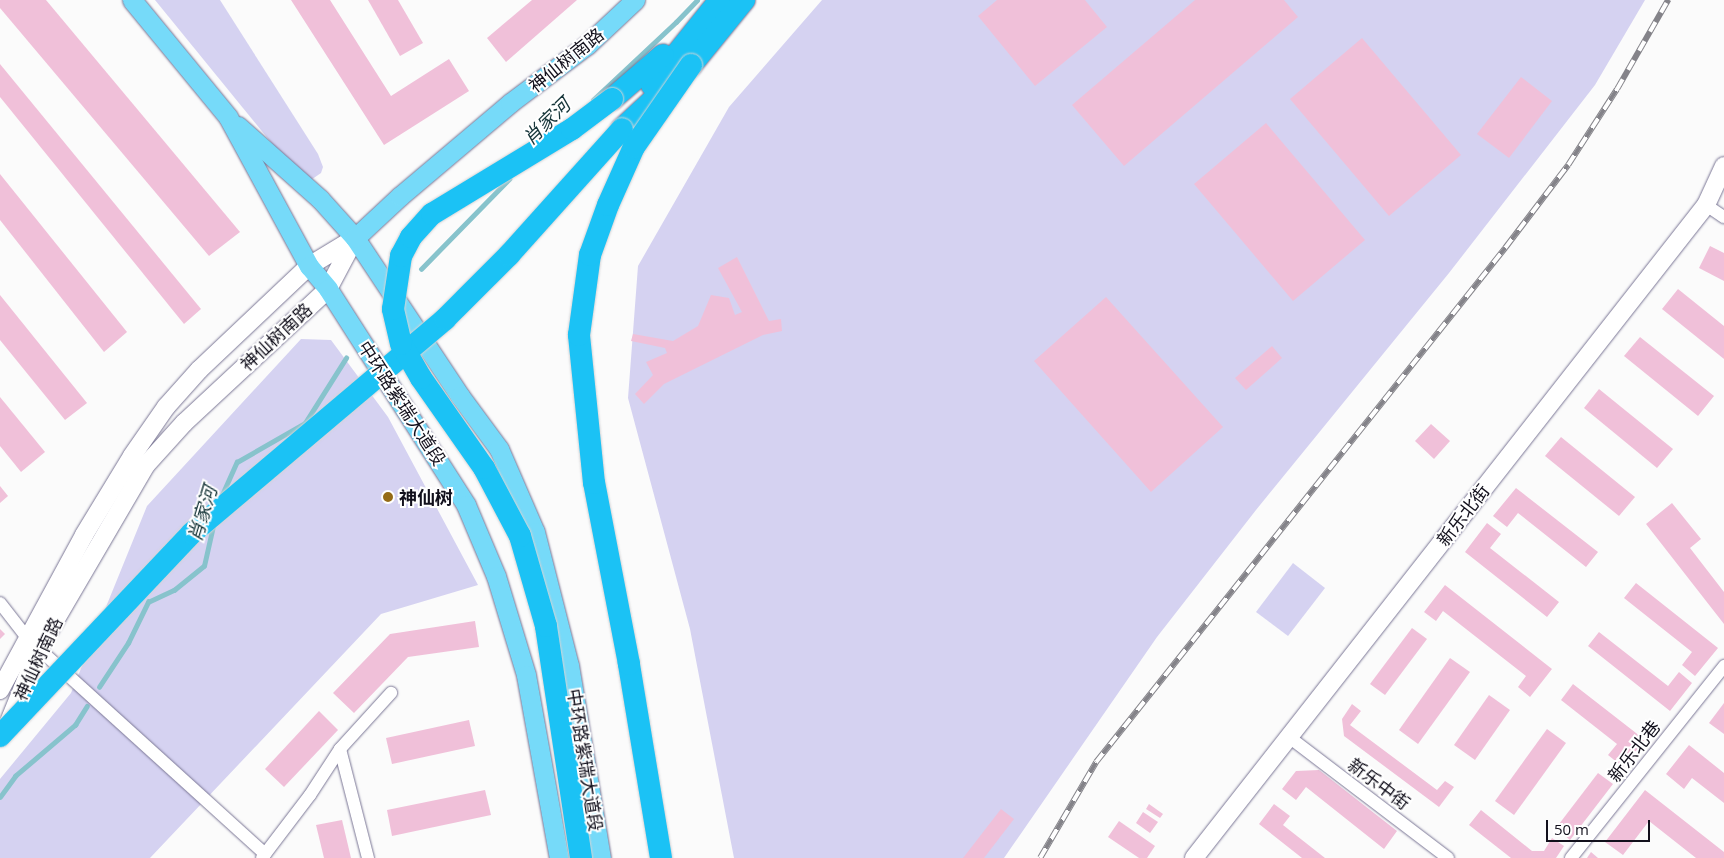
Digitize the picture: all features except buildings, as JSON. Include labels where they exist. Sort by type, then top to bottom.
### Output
[{"type":"highway","points":[[622,129],[651,86],[720,0]]},
{"type":"highway","points":[[661,858],[629,664],[594,483],[579,335],[590,255],[608,205],[634,147],[691,65],[744,0]]},
{"type":"highway","points":[[581,858],[546,626],[520,536],[484,468],[421,378],[401,344],[393,309],[397,271],[401,256],[411,237],[432,214],[572,129],[612,99],[704,20]]},
{"type":"highway","points":[[0,736],[192,533],[445,319],[509,255],[622,129],[691,65]]},
{"type":"main road","name":"中环路紫瑞大道段","points":[[132,0],[228,116],[320,199],[355,238],[460,396],[499,449],[535,532],[569,665],[601,858]]},
{"type":"main road","name":"神仙树南路","points":[[0,743],[34,643],[146,465],[184,423],[328,289],[355,238],[400,196],[510,104],[587,45],[635,0]]},
{"type":"main road","name":"中环路紫瑞大道段","points":[[228,116],[309,266],[328,289],[466,505],[496,576],[526,675],[559,858]]},
{"type":"main road","name":"新乐北街","points":[[1194,858],[1706,205],[1724,166]]},
{"type":"main road","points":[[0,690],[34,643],[84,535],[132,456],[166,407],[199,370],[309,266],[355,238]]},
{"type":"street","points":[[1706,205],[1724,217]]},
{"type":"street","points":[[0,603],[34,643],[264,856],[310,795],[340,749],[391,693]]},
{"type":"street","name":"新乐北巷","points":[[1571,858],[1724,666]]},
{"type":"street","name":"新乐中街","points":[[1289,737],[1448,858]]},
{"type":"street","points":[[340,749],[368,858]]},
{"type":"shaded area","points":[[155,0],[220,0],[318,154],[323,167],[321,173],[305,184]]},
{"type":"shaded area","points":[[822,0],[1645,0],[1595,85],[1449,273],[1256,510],[1157,637],[1004,858],[734,858],[690,629],[628,398],[638,266],[729,107]]},
{"type":"shaded area","points":[[301,339],[331,340],[388,417],[478,585],[381,614],[150,858],[0,858],[0,779],[71,693],[147,506]]},
{"type":"shaded area","points":[[1293,563],[1325,588],[1288,636],[1256,612]]},
{"type":"waterway","name":"肖家河","points":[[593,100],[697,0]]},
{"type":"waterway","name":"肖家河","points":[[421,269],[509,179]]},
{"type":"waterway","name":"肖家河","points":[[222,495],[237,462],[305,423],[346,358]]},
{"type":"waterway","name":"肖家河","points":[[99,687],[128,643],[148,602],[174,590],[204,566],[213,526]]},
{"type":"waterway","name":"肖家河","points":[[0,797],[15,776],[75,725],[87,706]]},
{"type":"railway","points":[[1040,858],[1096,762],[1505,248],[1568,165],[1617,89],[1668,0]]},
{"type":"place","name":"神仙树","points":[[388,497]]}]
